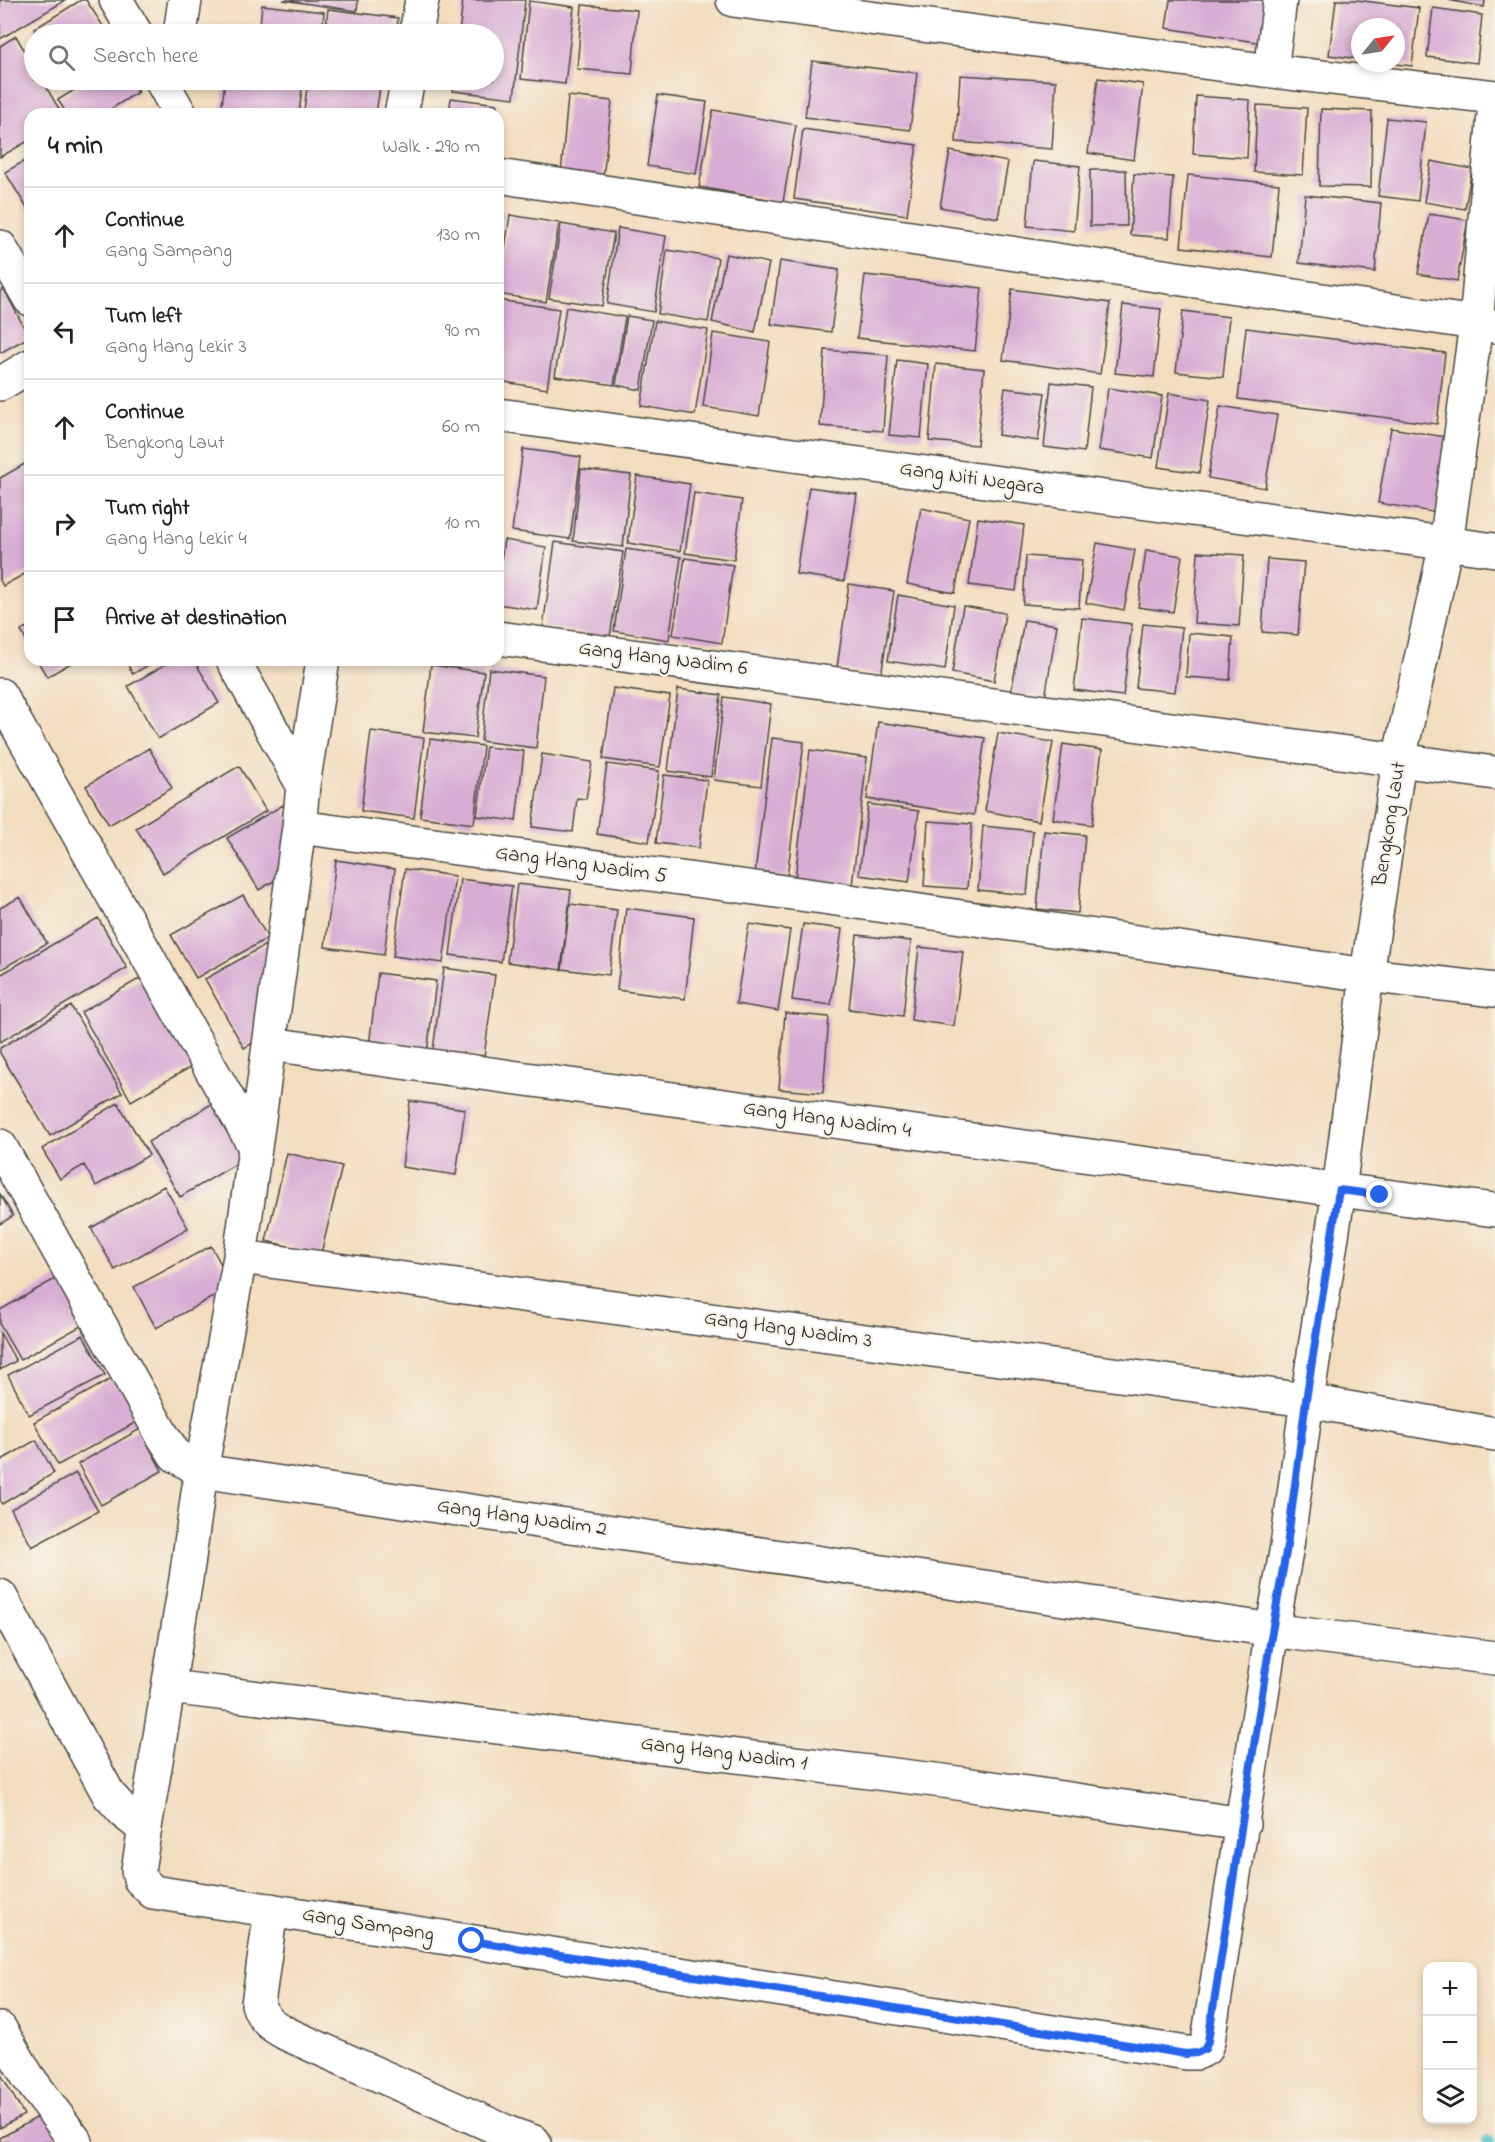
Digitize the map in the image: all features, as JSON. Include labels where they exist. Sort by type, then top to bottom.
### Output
[{"type":"street","points":[[116,0],[130,24]]},
{"type":"street","points":[[181,24],[185,0]]},
{"type":"street","points":[[418,24],[422,0]]},
{"type":"street","points":[[733,0],[1271,71],[1495,97]]},
{"type":"street","points":[[1271,71],[1280,0]]},
{"type":"street","points":[[402,108],[406,90]]},
{"type":"street","name":"Bengkong Laut","points":[[1205,2049],[1210,2030],[1287,1546],[1399,760],[1446,544],[1486,325],[1495,102]]},
{"type":"street","points":[[504,177],[1486,325]]},
{"type":"street","points":[[0,247],[24,289]]},
{"type":"street","points":[[0,384],[24,370]]},
{"type":"street","name":"Gang Niti Negara","points":[[504,416],[1495,550]]},
{"type":"street","name":"Gang Hang Nadim 6","points":[[504,639],[1495,773]]},
{"type":"street","points":[[236,666],[303,786]]},
{"type":"street","points":[[0,1596],[109,1795],[126,1814],[145,1829],[201,1471],[255,1259],[255,1147],[303,786],[322,666]]},
{"type":"street","points":[[0,695],[255,1147]]},
{"type":"street","name":"Gang Hang Nadim 5","points":[[299,827],[822,897],[1367,975],[1495,990]]},
{"type":"street","name":"Gang Hang Nadim 4","points":[[270,1044],[1495,1210]]},
{"type":"street","points":[[0,1146],[161,1433],[175,1455],[201,1471]]},
{"type":"street","name":"Gang Hang Nadim 3","points":[[255,1259],[1306,1400],[1495,1434]]},
{"type":"street","name":"Gang Hang Nadim 2","points":[[201,1471],[1272,1630],[1495,1658]]},
{"type":"street","name":"Gang Hang Nadim 1","points":[[169,1687],[943,1781],[1243,1824]]},
{"type":"street","name":"Gang Sampang","points":[[145,1829],[138,1870],[140,1880],[153,1892],[1186,2054],[1197,2053],[1205,2049]]},
{"type":"street","points":[[271,1910],[258,2004],[262,2015],[270,2025],[511,2134],[534,2142]]},
{"type":"street","points":[[0,2029],[28,2077],[76,2142]]},
{"type":"building","points":[[0,0],[66,0],[24,24],[0,39]]},
{"type":"building","points":[[81,0],[86,0],[102,24],[42,24]]},
{"type":"building","points":[[283,0],[358,0],[357,11]]},
{"type":"building","points":[[463,0],[525,0],[514,98],[453,91],[504,90],[504,24],[460,24]]},
{"type":"building","points":[[1170,0],[1269,0],[1262,43],[1166,28]]},
{"type":"building","points":[[1336,0],[1356,0],[1419,8],[1412,66],[1405,65],[1405,18],[1351,18],[1351,58],[1329,55]]},
{"type":"building","points":[[1448,0],[1485,0],[1484,7]]},
{"type":"building","points":[[529,1],[574,7],[565,84],[521,79]]},
{"type":"building","points":[[262,5],[324,12],[323,24],[260,24]]},
{"type":"building","points":[[582,5],[637,10],[632,74],[577,69]]},
{"type":"building","points":[[1433,8],[1482,15],[1477,63],[1427,57]]},
{"type":"building","points":[[328,9],[398,18],[397,24],[326,24]]},
{"type":"building","points":[[16,36],[24,50],[24,90],[48,90],[58,108],[24,108],[24,143],[0,157],[0,46]]},
{"type":"building","points":[[812,61],[917,73],[910,130],[805,117]]},
{"type":"building","points":[[960,75],[1056,81],[1052,149],[956,142]]},
{"type":"building","points":[[1098,78],[1143,84],[1134,160],[1088,153]]},
{"type":"building","points":[[74,90],[137,90],[138,92],[113,108],[63,108],[58,100]]},
{"type":"building","points":[[224,90],[302,90],[300,108],[222,108]]},
{"type":"building","points":[[307,90],[380,90],[377,108],[304,108]]},
{"type":"building","points":[[658,95],[707,102],[696,174],[647,166]]},
{"type":"building","points":[[568,96],[612,101],[603,178],[561,174]]},
{"type":"building","points":[[1196,96],[1250,100],[1247,158],[1193,154]]},
{"type":"building","points":[[451,98],[497,104],[497,108],[450,108]]},
{"type":"building","points":[[1257,105],[1307,108],[1303,175],[1254,172]]},
{"type":"building","points":[[1321,109],[1372,111],[1371,187],[1319,186]]},
{"type":"building","points":[[713,110],[796,125],[783,202],[699,187]]},
{"type":"building","points":[[1387,118],[1426,122],[1418,201],[1378,196]]},
{"type":"building","points":[[803,129],[917,145],[907,215],[794,199]]},
{"type":"building","points":[[950,151],[1008,162],[998,218],[940,207]]},
{"type":"building","points":[[24,161],[24,203],[5,172]]},
{"type":"building","points":[[1033,161],[1080,166],[1074,231],[1027,226]]},
{"type":"building","points":[[1431,161],[1472,169],[1465,209],[1424,202]]},
{"type":"building","points":[[1090,170],[1126,170],[1127,226],[1090,226]]},
{"type":"building","points":[[1134,174],[1173,177],[1169,238],[1130,235]]},
{"type":"building","points":[[1188,175],[1279,184],[1272,257],[1181,247]]},
{"type":"building","points":[[1305,195],[1381,203],[1375,272],[1299,263]]},
{"type":"building","points":[[1429,214],[1468,220],[1457,281],[1418,274]]},
{"type":"building","points":[[510,215],[559,223],[546,302],[504,295],[504,254]]},
{"type":"building","points":[[561,224],[614,233],[602,306],[549,298]]},
{"type":"building","points":[[618,228],[666,236],[654,312],[607,304]]},
{"type":"building","points":[[667,250],[718,258],[708,322],[658,314]]},
{"type":"building","points":[[726,254],[769,263],[755,332],[712,322]]},
{"type":"building","points":[[780,261],[839,270],[831,332],[771,324]]},
{"type":"building","points":[[865,275],[982,288],[975,351],[857,338]]},
{"type":"building","points":[[4,289],[24,327],[24,340],[0,353],[0,291]]},
{"type":"building","points":[[1012,289],[1110,303],[1100,374],[1003,360]]},
{"type":"building","points":[[504,301],[559,309],[547,389],[504,382]]},
{"type":"building","points":[[1123,305],[1161,309],[1154,377],[1115,373]]},
{"type":"building","points":[[566,307],[625,317],[614,385],[555,376]]},
{"type":"building","points":[[1183,311],[1229,317],[1223,377],[1176,372]]},
{"type":"building","points":[[627,316],[652,320],[641,390],[616,385]]},
{"type":"building","points":[[655,321],[708,330],[695,415],[641,406]]},
{"type":"building","points":[[1246,328],[1445,353],[1437,424],[1238,399]]},
{"type":"building","points":[[713,333],[770,342],[759,416],[703,407]]},
{"type":"building","points":[[825,350],[888,355],[883,431],[820,426]]},
{"type":"building","points":[[897,360],[928,364],[921,438],[889,435]]},
{"type":"building","points":[[936,364],[984,369],[977,445],[929,441]]},
{"type":"building","points":[[1051,382],[1091,387],[1084,452],[1044,447]]},
{"type":"building","points":[[1005,388],[1045,393],[1038,441],[998,435]]},
{"type":"building","points":[[1108,388],[1162,396],[1153,458],[1099,450]]},
{"type":"building","points":[[1169,393],[1210,400],[1199,473],[1158,467]]},
{"type":"building","points":[[1220,406],[1277,415],[1265,488],[1208,478]]},
{"type":"building","points":[[1391,428],[1451,438],[1438,513],[1378,503]]},
{"type":"building","points":[[523,449],[581,457],[570,539],[512,531]]},
{"type":"building","points":[[24,464],[24,574],[3,586],[0,580],[0,478]]},
{"type":"building","points":[[581,469],[631,475],[623,547],[573,541]]},
{"type":"building","points":[[637,476],[690,484],[680,551],[628,543]]},
{"type":"building","points":[[809,487],[857,494],[844,581],[796,574]]},
{"type":"building","points":[[694,493],[742,500],[734,560],[685,553]]},
{"type":"building","points":[[921,508],[969,518],[955,593],[907,584]]},
{"type":"building","points":[[978,518],[1024,525],[1016,591],[969,585]]},
{"type":"building","points":[[504,540],[546,547],[537,610],[504,605]]},
{"type":"building","points":[[555,542],[623,552],[610,637],[543,627]]},
{"type":"building","points":[[1097,543],[1135,550],[1124,610],[1086,603]]},
{"type":"building","points":[[626,549],[681,557],[669,640],[614,631]]},
{"type":"building","points":[[1146,550],[1182,556],[1173,612],[1138,607]]},
{"type":"building","points":[[1198,552],[1244,555],[1239,626],[1194,623]]},
{"type":"building","points":[[1026,556],[1082,560],[1079,608],[1023,604]]},
{"type":"building","points":[[685,558],[733,565],[722,643],[673,635]]},
{"type":"building","points":[[1267,559],[1304,562],[1298,635],[1262,632]]},
{"type":"building","points":[[849,584],[894,591],[881,676],[837,668]]},
{"type":"building","points":[[898,595],[954,605],[945,670],[888,661]]},
{"type":"building","points":[[963,606],[1005,613],[994,681],[952,673]]},
{"type":"building","points":[[1082,618],[1132,624],[1123,696],[1074,690]]},
{"type":"building","points":[[1024,620],[1057,625],[1045,698],[1011,693]]},
{"type":"building","points":[[1143,624],[1182,628],[1175,692],[1136,688]]},
{"type":"building","points":[[1189,633],[1233,637],[1230,680],[1186,677]]},
{"type":"building","points":[[41,666],[66,666],[47,677]]},
{"type":"building","points":[[128,666],[147,666],[133,674]]},
{"type":"building","points":[[163,666],[197,666],[219,703],[158,739],[128,686]]},
{"type":"building","points":[[431,666],[484,672],[475,738],[423,732]]},
{"type":"building","points":[[489,669],[544,676],[536,748],[481,741]]},
{"type":"building","points":[[613,688],[670,696],[660,767],[603,759]]},
{"type":"building","points":[[678,689],[721,695],[711,777],[668,771]]},
{"type":"building","points":[[724,697],[771,704],[761,786],[714,780]]},
{"type":"building","points":[[878,722],[985,738],[974,815],[867,799]]},
{"type":"building","points":[[371,731],[424,738],[414,818],[361,811]]},
{"type":"building","points":[[998,733],[1053,742],[1039,821],[985,811]]},
{"type":"building","points":[[772,738],[804,742],[787,877],[755,873]]},
{"type":"building","points":[[430,739],[483,746],[474,824],[420,817]]},
{"type":"building","points":[[1063,744],[1102,750],[1092,825],[1053,819]]},
{"type":"building","points":[[486,747],[524,751],[516,821],[477,816]]},
{"type":"building","points":[[149,748],[172,788],[109,825],[86,786]]},
{"type":"building","points":[[810,750],[867,758],[852,886],[795,879]]},
{"type":"building","points":[[542,754],[592,762],[586,799],[577,798],[573,832],[532,827]]},
{"type":"building","points":[[607,764],[659,771],[649,842],[597,834]]},
{"type":"building","points":[[239,766],[266,811],[163,873],[136,828]]},
{"type":"building","points":[[664,775],[707,780],[699,848],[656,843]]},
{"type":"building","points":[[868,804],[919,811],[909,882],[859,875]]},
{"type":"building","points":[[283,805],[296,829],[292,870],[259,890],[227,838]]},
{"type":"building","points":[[928,821],[972,824],[967,889],[924,886]]},
{"type":"building","points":[[983,826],[1033,831],[1027,895],[978,890]]},
{"type":"building","points":[[1044,831],[1085,835],[1078,913],[1037,909]]},
{"type":"building","points":[[336,860],[395,869],[384,955],[325,947]]},
{"type":"building","points":[[405,869],[455,876],[443,963],[393,956]]},
{"type":"building","points":[[460,879],[512,886],[501,962],[450,955]]},
{"type":"building","points":[[517,884],[571,890],[561,970],[507,962]]},
{"type":"building","points":[[243,895],[268,938],[196,978],[171,935]]},
{"type":"building","points":[[20,897],[47,943],[0,970],[0,908]]},
{"type":"building","points":[[570,904],[617,910],[609,975],[562,969]]},
{"type":"building","points":[[626,908],[694,917],[685,999],[617,990]]},
{"type":"building","points":[[98,918],[127,968],[0,1042],[0,975]]},
{"type":"building","points":[[749,924],[790,930],[778,1011],[736,1004]]},
{"type":"building","points":[[803,924],[842,929],[831,1005],[792,1000]]},
{"type":"building","points":[[857,935],[911,941],[903,1016],[849,1009]]},
{"type":"building","points":[[276,939],[270,1033],[244,1048],[205,979]]},
{"type":"building","points":[[919,947],[963,952],[954,1026],[911,1020]]},
{"type":"building","points":[[444,968],[495,975],[484,1057],[433,1050]]},
{"type":"building","points":[[153,971],[203,1060],[131,1101],[81,1012]]},
{"type":"building","points":[[378,973],[436,981],[427,1054],[369,1046]]},
{"type":"building","points":[[71,1006],[122,1093],[50,1136],[0,1053],[0,1048]]},
{"type":"building","points":[[785,1013],[829,1017],[823,1093],[779,1089]]},
{"type":"building","points":[[218,1100],[251,1155],[180,1197],[148,1142]]},
{"type":"building","points":[[410,1101],[465,1109],[456,1175],[402,1167]]},
{"type":"building","points":[[118,1103],[149,1155],[96,1186],[84,1165],[60,1179],[42,1149]]},
{"type":"building","points":[[287,1153],[342,1166],[321,1254],[266,1241]]},
{"type":"building","points":[[164,1186],[188,1228],[115,1270],[91,1228]]},
{"type":"building","points":[[0,1194],[13,1216],[0,1224]]},
{"type":"building","points":[[211,1246],[233,1286],[156,1328],[134,1287]]},
{"type":"building","points":[[62,1275],[88,1322],[20,1360],[0,1325],[0,1310]]},
{"type":"building","points":[[0,1333],[16,1361],[0,1370]]},
{"type":"building","points":[[83,1335],[105,1375],[29,1415],[8,1375]]},
{"type":"building","points":[[118,1375],[142,1419],[58,1465],[34,1422]]},
{"type":"building","points":[[140,1429],[162,1471],[101,1505],[78,1464]]},
{"type":"building","points":[[36,1440],[54,1473],[2,1504],[0,1501],[0,1461]]},
{"type":"building","points":[[76,1473],[98,1511],[32,1547],[11,1509]]},
{"type":"building","points":[[2,2076],[24,2115],[0,2128],[0,2077]]},
{"type":"building","points":[[45,2113],[62,2142],[0,2142],[0,2138]]},
{"type":"route","points":[[472,1941],[1186,2054],[1197,2053],[1205,2049],[1287,1546],[1306,1400],[1339,1190],[1380,1195]]}]
